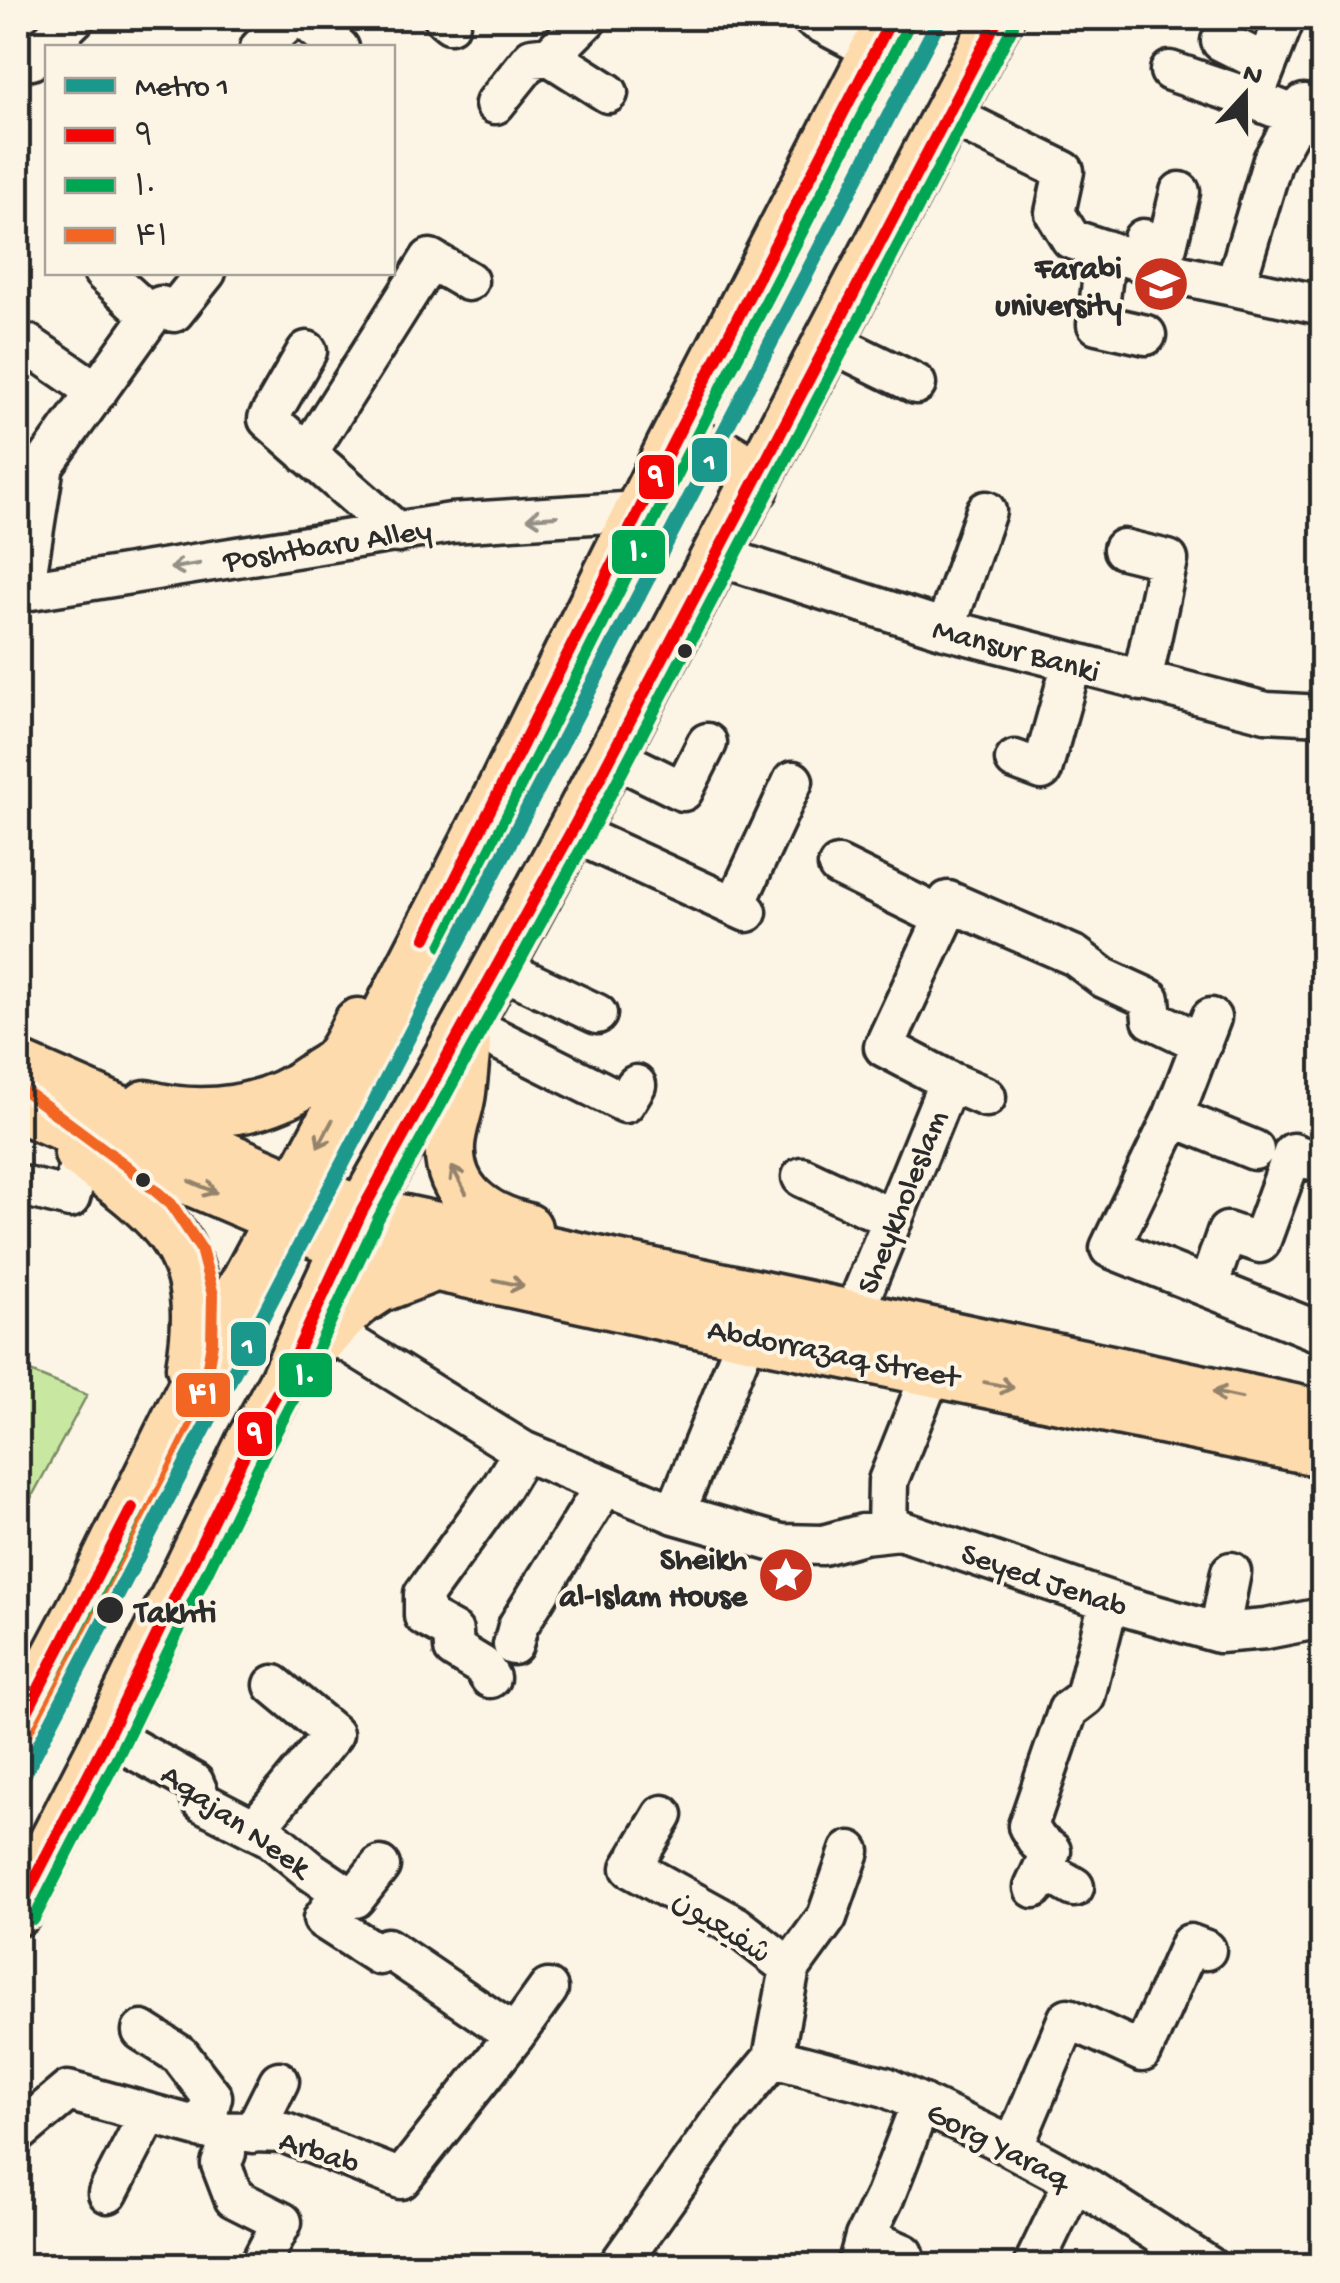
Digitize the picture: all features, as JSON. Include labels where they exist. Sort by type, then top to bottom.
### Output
[{"type":"main road","points":[[18,1912],[284,1380],[354,1229],[572,832],[998,18]]},
{"type":"main road","points":[[18,1729],[235,1301],[488,819],[671,447],[884,34]]},
{"type":"main road","points":[[671,447],[699,445],[722,455],[741,466],[754,486]]},
{"type":"main road","points":[[26,1091],[207,1113],[251,1107],[297,1090],[338,1059],[439,870],[488,819]]},
{"type":"main road","points":[[468,1024],[461,1094],[450,1143],[451,1174],[475,1206],[513,1225],[713,1272],[804,1306]]},
{"type":"main road","points":[[26,1091],[82,1155],[158,1216],[186,1256],[196,1295],[196,1340],[184,1405]]},
{"type":"main road","points":[[26,1091],[354,1229]]},
{"type":"main road","name":"Abdorrazaq Street","points":[[354,1229],[434,1267],[1322,1452]]},
{"type":"main road","name":"Abdorrazaq Street","points":[[354,1229],[804,1306],[1322,1415]]},
{"type":"main road","points":[[284,1380],[355,1304],[379,1288],[434,1267]]},
{"type":"main road","points":[[142,1489],[159,1482],[197,1494],[206,1506],[209,1526]]},
{"type":"street","points":[[47,45],[75,18]]},
{"type":"street","points":[[263,45],[294,18]]},
{"type":"street","points":[[303,18],[336,45]]},
{"type":"street","points":[[495,104],[532,58],[550,56],[588,18]]},
{"type":"street","points":[[812,18],[884,34]]},
{"type":"street","points":[[1253,99],[1285,18]]},
{"type":"street","points":[[1222,41],[1267,64]]},
{"type":"street","points":[[550,56],[608,93]]},
{"type":"street","points":[[1170,71],[1308,116],[1273,160],[1235,286]]},
{"type":"street","points":[[948,114],[1064,171],[1055,213],[1071,239],[1182,274],[1322,304]]},
{"type":"street","points":[[1146,334],[1098,324],[1122,255],[1144,239],[1167,246],[1180,192]]},
{"type":"street","points":[[307,454],[430,260],[468,281]]},
{"type":"street","points":[[107,275],[151,316]]},
{"type":"street","points":[[21,591],[31,462],[97,392],[151,316],[162,306],[174,312],[204,275]]},
{"type":"street","points":[[828,341],[916,384]]},
{"type":"street","points":[[27,344],[97,392]]},
{"type":"street","points":[[307,350],[268,419],[398,533]]},
{"type":"street","points":[[945,629],[986,510]]},
{"type":"street","name":"Poshtbaru Alley","points":[[21,591],[450,523],[639,511]]},
{"type":"street","points":[[1123,548],[1168,560],[1142,681]]},
{"type":"street","name":"Mansur Banki","points":[[718,556],[945,629],[1266,712],[1322,716]]},
{"type":"street","points":[[1015,760],[1042,770],[1072,662]]},
{"type":"street","points":[[612,756],[683,791],[707,744]]},
{"type":"street","points":[[572,832],[741,909],[793,781]]},
{"type":"street","points":[[838,866],[944,918],[948,901],[1075,956],[1104,978],[1150,999],[1152,1019],[1206,1031],[1174,1117],[1110,1248],[1208,1287],[1258,1316],[1322,1333]]},
{"type":"street","name":"Sheykholeslam","points":[[852,1316],[949,1081],[884,1047],[944,918]]},
{"type":"street","points":[[497,967],[598,1014]]},
{"type":"street","points":[[468,1024],[625,1103],[636,1084]]},
{"type":"street","points":[[949,1081],[986,1097]]},
{"type":"street","points":[[1174,1117],[1254,1150]]},
{"type":"street","points":[[1208,1287],[1227,1232],[1260,1243],[1293,1153],[1322,1164]]},
{"type":"street","points":[[18,1185],[70,1198],[82,1155]]},
{"type":"street","points":[[802,1177],[893,1219]]},
{"type":"street","points":[[328,1330],[523,1451],[675,1514],[748,1334]]},
{"type":"street","points":[[887,1531],[888,1480],[932,1372]]},
{"type":"street","points":[[490,1678],[482,1666],[454,1649],[453,1632],[424,1616],[424,1594],[523,1451]]},
{"type":"street","points":[[513,1645],[518,1626],[604,1486]]},
{"type":"street","name":"Seyed Jenab","points":[[675,1514],[781,1544],[823,1545],[900,1530],[1218,1633],[1322,1618]]},
{"type":"street","points":[[1218,1633],[1231,1572]]},
{"type":"street","points":[[1050,1881],[1051,1851],[1038,1842],[1028,1826],[1068,1710],[1085,1697],[1110,1601]]},
{"type":"street","points":[[255,1829],[333,1734],[274,1685]]},
{"type":"street","name":"Aqajan Neek","points":[[108,1735],[194,1783],[202,1802],[270,1837],[342,1892],[323,1919],[379,1955],[387,1948],[515,2035]]},
{"type":"street","name":"شفیعیون","points":[[664,1816],[631,1868],[736,1926],[790,1968],[773,2058]]},
{"type":"street","points":[[790,1968],[827,1917],[850,1851]]},
{"type":"street","points":[[339,1897],[355,1898],[380,1866]]},
{"type":"street","points":[[1013,2148],[1068,2018],[1142,2052],[1190,1944],[1206,1950]]},
{"type":"street","name":"Arbab","points":[[18,2133],[68,2091],[227,2131],[285,2133],[401,2179],[548,1990]]},
{"type":"street","points":[[142,2031],[180,2055],[212,2096],[227,2131],[221,2164],[234,2198],[282,2222],[262,2262]]},
{"type":"street","points":[[618,2266],[720,2122],[773,2058]]},
{"type":"street","name":"Gorg Yaraq","points":[[773,2058],[886,2087],[921,2103],[1074,2181],[1196,2262]]},
{"type":"street","points":[[227,2131],[279,2082]]},
{"type":"street","points":[[900,2266],[904,2254],[861,2251],[921,2103]]},
{"type":"street","points":[[108,2193],[149,2114]]},
{"type":"street","points":[[1033,2266],[1074,2181]]},
{"type":"green space","points":[[18,1367],[87,1395],[18,1522]]},
{"type":"metro line","name":"1","points":[[18,1786],[940,18]]},
{"type":"transit line","name":"۹","points":[[426,938],[671,447],[892,18]]},
{"type":"transit line","name":"۹","points":[[18,1911],[284,1380],[362,1211],[575,825],[998,18]]},
{"type":"transit line","name":"۱۰","points":[[442,946],[687,455],[908,26]]},
{"type":"transit line","name":"۱۰","points":[[34,1919],[300,1387],[378,1219],[590,833],[1013,26]]},
{"type":"transit line","name":"۴۱","points":[[28,1093],[171,1204],[201,1249],[213,1295],[212,1343],[200,1411],[114,1586],[33,1737]]},
{"type":"transit line","name":"۹","points":[[18,1729],[132,1508]]},
{"type":"transit line","name":"۱۰","points":[[34,1737],[148,1516]]},
{"type":"place","name":"Farabi university","points":[[1161,284]]},
{"type":"place","name":"Sheikh al-Islam House","points":[[786,1575]]},
{"type":"place","name":"Takhti","points":[[110,1610]]}]
